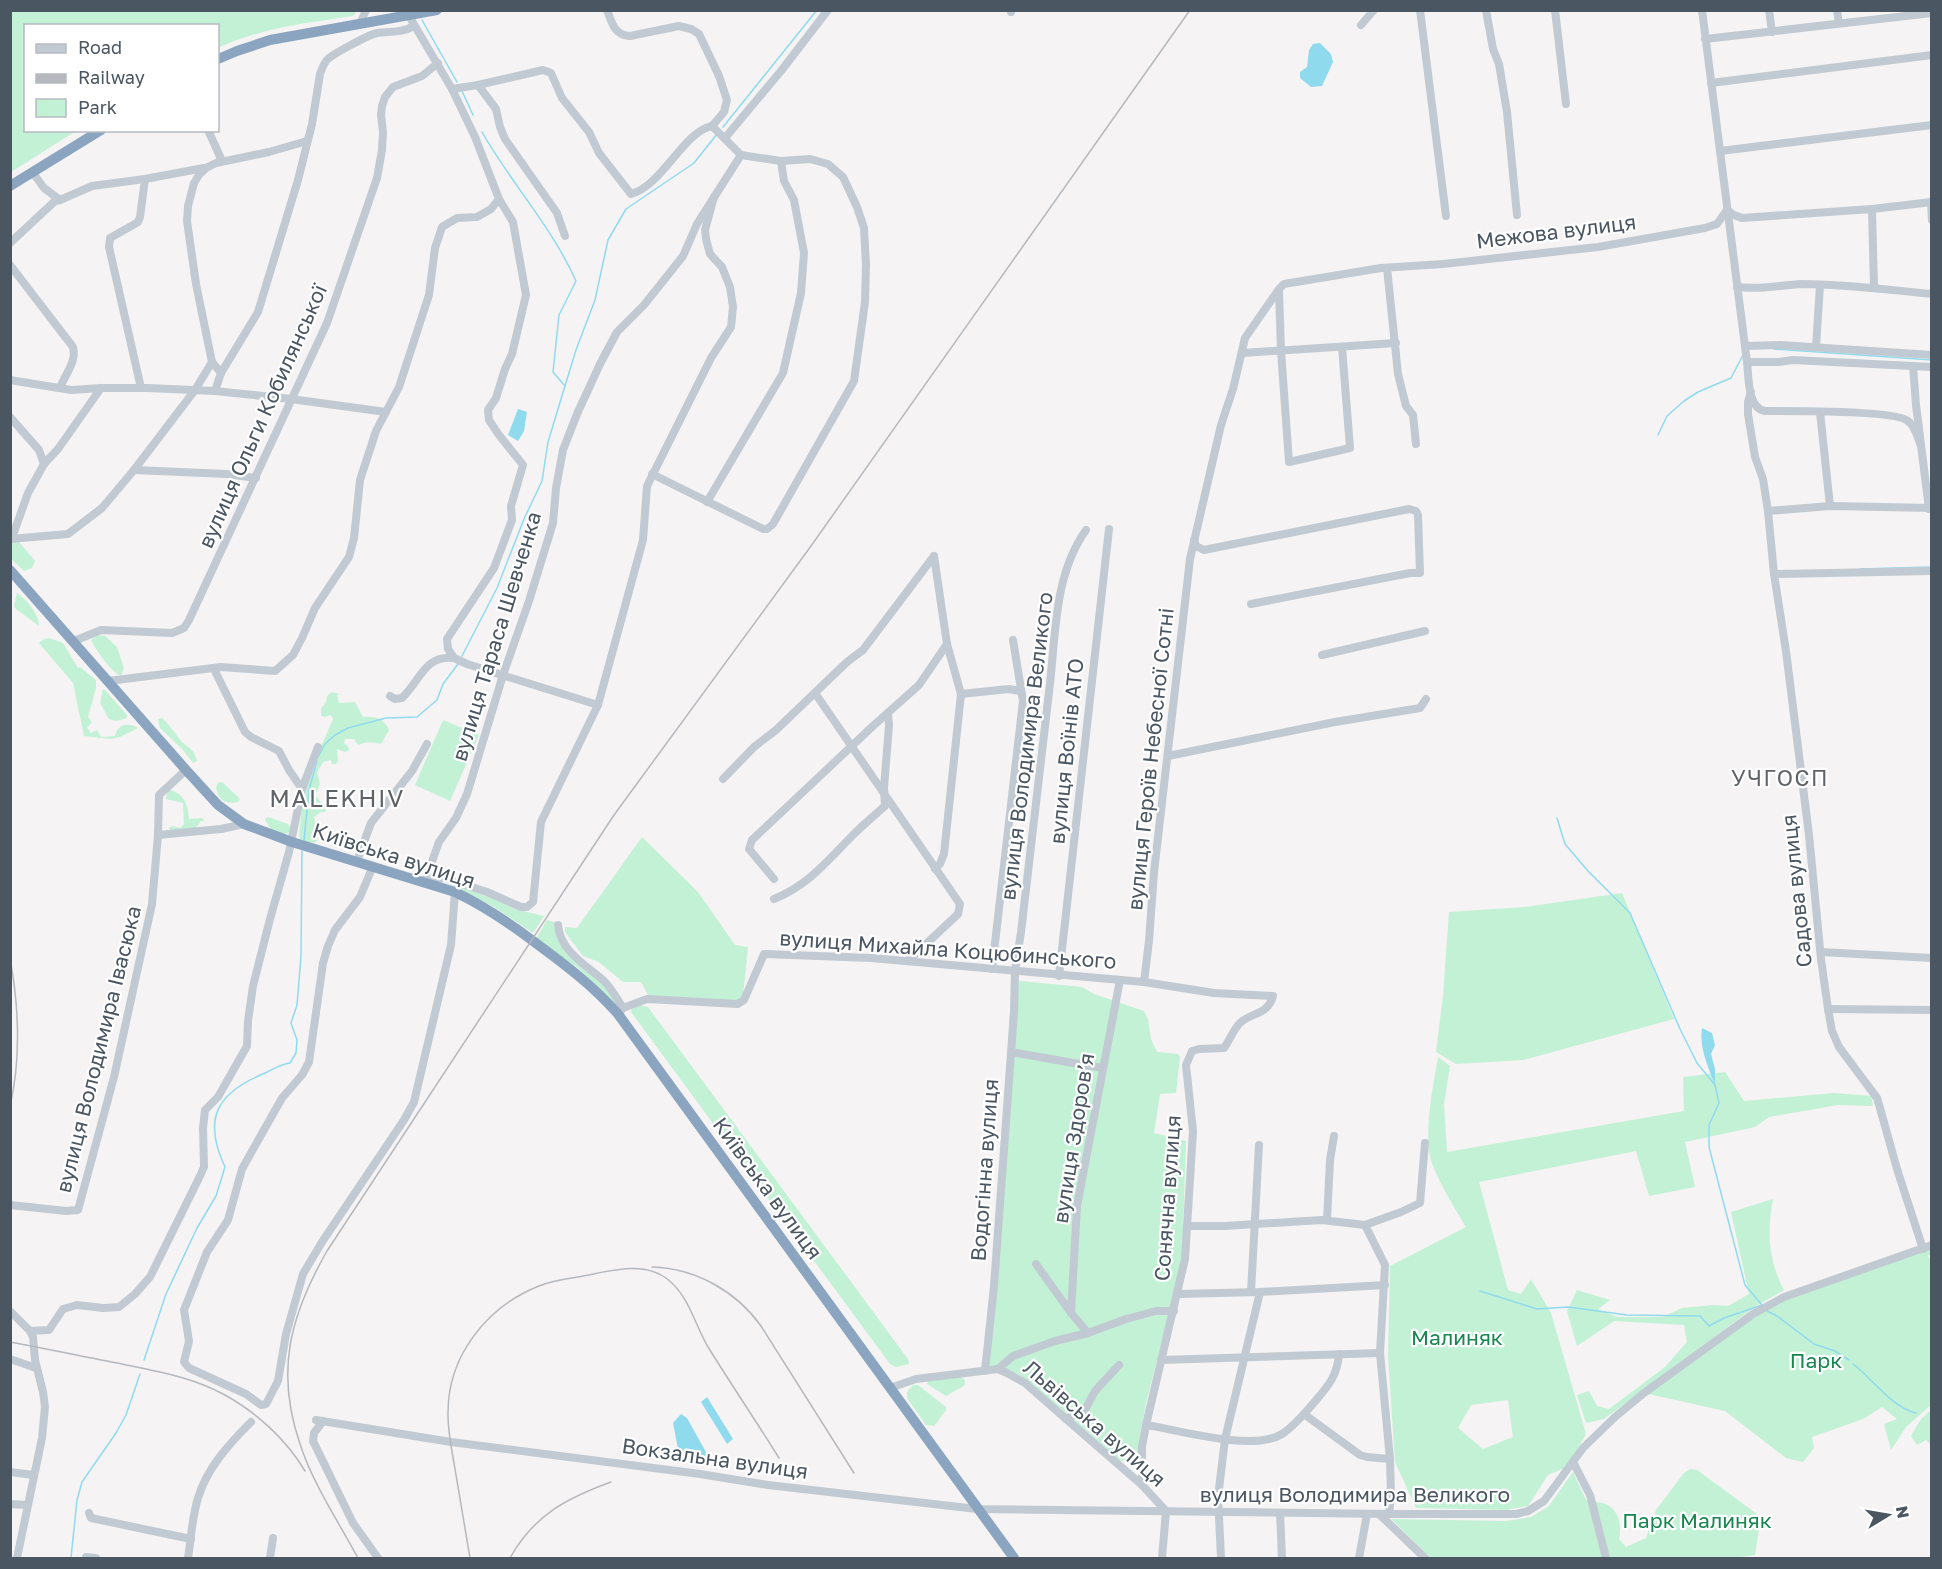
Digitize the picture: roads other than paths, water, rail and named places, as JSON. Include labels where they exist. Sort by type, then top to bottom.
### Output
[{"type":"highway","points":[[219,59],[270,40],[360,24],[412,21],[436,10]]},
{"type":"highway","points":[[10,186],[98,132]]},
{"type":"highway","name":"Київська вулиця","points":[[10,570],[186,770],[218,804],[244,824],[292,842],[455,892],[492,912],[557,958],[585,979],[620,1011],[890,1388]]},
{"type":"highway","points":[[890,1388],[1014,1558]]},
{"type":"street","points":[[360,24],[366,10]]},
{"type":"street","points":[[452,88],[478,85],[543,70],[551,73],[562,98],[589,132],[599,153],[631,194],[640,190],[662,171],[696,133],[712,126],[724,112],[726,96],[702,37],[696,31],[674,26],[623,36],[615,30],[607,10]]},
{"type":"street","points":[[725,138],[782,71],[828,10]]},
{"type":"street","points":[[1362,25],[1374,10]]},
{"type":"street","points":[[1420,10],[1446,216]]},
{"type":"street","points":[[1486,10],[1507,111],[1518,215]]},
{"type":"street","points":[[1555,10],[1566,104]]},
{"type":"street","name":"Садова вулиця","points":[[1702,10],[1751,392],[1748,414],[1755,457],[1763,479],[1768,511],[1828,1009],[1832,1031],[1839,1047],[1877,1098],[1923,1249]]},
{"type":"street","points":[[1769,10],[1772,32]]},
{"type":"street","points":[[1837,10],[1839,23]]},
{"type":"street","points":[[1706,39],[1905,13],[1932,13]]},
{"type":"street","points":[[215,391],[221,373],[258,312],[298,180],[312,124],[320,74],[327,59],[374,34],[405,31],[412,21],[452,88],[475,137],[499,199],[513,222],[526,295],[512,354],[496,398],[488,410],[489,420],[523,465],[512,506],[512,520],[494,568],[447,639],[448,649],[454,657]]},
{"type":"street","points":[[1711,83],[1932,55]]},
{"type":"street","name":"вулиця Ольги Кобилянської","points":[[74,641],[101,630],[172,633],[184,628],[327,323],[376,178],[382,150],[381,115],[385,98],[393,87],[422,76],[438,63]]},
{"type":"street","points":[[478,85],[496,109],[505,139],[557,213],[565,236]]},
{"type":"street","points":[[1720,151],[1932,125]]},
{"type":"street","points":[[652,474],[762,529],[767,529],[773,524],[854,381],[865,302],[866,265],[864,228],[843,177],[828,164],[810,159],[781,161],[741,155],[712,126]]},
{"type":"street","points":[[209,132],[222,161]]},
{"type":"street","points":[[10,243],[54,201],[92,186],[206,168],[222,161],[269,152],[308,141]]},
{"type":"street","name":"вулиця Тараса Шевченка","points":[[425,881],[439,842],[456,818],[467,794],[503,675],[553,524],[556,488],[563,450],[577,414],[617,332],[644,305],[683,256],[697,224],[741,155]]},
{"type":"street","points":[[707,502],[783,373],[801,293],[804,253],[794,200],[784,181],[781,161]]},
{"type":"street","points":[[206,168],[194,183],[188,206],[188,221],[196,284],[212,362],[221,373]]},
{"type":"street","points":[[33,173],[44,188],[60,200]]},
{"type":"street","points":[[141,388],[109,247],[110,237],[138,222],[146,179]]},
{"type":"street","points":[[425,881],[444,878],[487,892],[518,906],[527,907],[534,898],[542,822],[598,705],[643,540],[647,486],[711,358],[731,327],[734,307],[730,286],[722,267],[710,254],[706,239],[705,230],[714,197]]},
{"type":"street","points":[[108,681],[221,667],[275,671],[293,655],[315,608],[349,557],[354,538],[360,480],[376,431],[399,387],[429,295],[435,248],[442,227],[457,218],[477,217],[490,209],[499,199]]},
{"type":"street","points":[[1727,210],[1742,218],[1872,209],[1931,202],[1932,220]]},
{"type":"street","points":[[1872,209],[1874,288]]},
{"type":"street","name":"Межова вулиця","points":[[1280,289],[1284,284],[1384,268],[1598,248],[1706,228],[1717,224],[1727,210]]},
{"type":"street","points":[[10,265],[73,347],[75,354],[73,361],[60,388]]},
{"type":"street","points":[[1384,268],[1402,393],[1406,406],[1413,415],[1416,444]]},
{"type":"street","points":[[1737,287],[1750,289],[1800,284],[1932,294]]},
{"type":"street","points":[[1816,347],[1820,285]]},
{"type":"street","points":[[1280,289],[1281,351],[1289,462],[1350,448],[1342,347]]},
{"type":"street","name":"вулиця Героїв Небесної Сотні","points":[[1144,982],[1154,872],[1190,559],[1221,424],[1245,338],[1280,289]]},
{"type":"street","points":[[1242,353],[1396,344]]},
{"type":"street","points":[[1744,346],[1780,345],[1932,355]]},
{"type":"street","points":[[1747,362],[1793,360],[1932,367]]},
{"type":"street","points":[[10,539],[71,533],[102,508],[195,390],[212,362]]},
{"type":"street","points":[[1768,511],[1830,506],[1930,508],[1913,366]]},
{"type":"street","points":[[10,380],[72,390],[141,388],[215,391],[386,412]]},
{"type":"street","points":[[10,539],[28,493],[44,464],[58,449],[101,388]]},
{"type":"street","points":[[1751,392],[1756,407],[1762,411],[1860,413],[1902,417],[1914,428],[1921,446]]},
{"type":"street","points":[[1820,412],[1830,506]]},
{"type":"street","points":[[10,417],[39,450],[44,464]]},
{"type":"street","points":[[134,470],[227,474],[256,478]]},
{"type":"street","points":[[1194,540],[1196,546],[1204,550],[1409,509],[1416,511],[1420,573],[1251,604]]},
{"type":"street","name":"вулиця Володимира Великого","points":[[1015,971],[1022,932],[1050,690],[1053,645],[1061,593],[1074,546],[1086,530]]},
{"type":"street","name":"вулиця Воїнів АТО","points":[[1059,975],[1109,530]]},
{"type":"street","points":[[723,779],[754,747],[776,730],[867,645],[934,556],[948,644],[960,694],[944,854],[935,869]]},
{"type":"street","points":[[1774,574],[1932,571]]},
{"type":"street","points":[[1322,655],[1425,631]]},
{"type":"street","name":"вулиця Володимира Великого","points":[[992,969],[1023,701],[1014,640]]},
{"type":"street","points":[[774,879],[749,849],[752,840],[919,685],[948,644]]},
{"type":"street","points":[[390,696],[395,699],[402,698],[432,660],[454,657],[482,670],[598,705]]},
{"type":"street","points":[[214,669],[245,732],[279,751],[289,771],[302,789]]},
{"type":"street","points":[[960,694],[1009,689],[1020,691]]},
{"type":"street","points":[[815,693],[960,904],[958,914],[908,961]]},
{"type":"street","points":[[1168,756],[1335,722],[1420,708],[1426,699]]},
{"type":"street","points":[[774,899],[798,888],[885,806],[890,726],[888,714]]},
{"type":"street","points":[[357,861],[371,823],[393,798],[427,744]]},
{"type":"street","points":[[30,1331],[49,1330],[63,1309],[77,1305],[118,1307],[135,1294],[150,1277],[204,1167],[203,1128],[206,1110],[218,1097],[247,1046],[253,986],[292,842],[302,789],[318,747]]},
{"type":"street","name":"вулиця Володимира Івасюка","points":[[10,1205],[66,1211],[78,1210],[114,1077],[152,904],[159,795],[186,770]]},
{"type":"street","points":[[158,835],[220,829],[244,824]]},
{"type":"street","points":[[373,866],[360,897],[335,930],[328,946],[323,963],[309,1062],[303,1075],[282,1098],[242,1169],[228,1220],[207,1252],[184,1310],[189,1341],[184,1364],[246,1394],[257,1403],[266,1404],[278,1381],[285,1334],[303,1274],[414,1102],[452,945],[455,892]]},
{"type":"street","points":[[558,925],[563,943],[575,957],[606,983],[620,1011]]},
{"type":"street","points":[[1821,952],[1932,958]]},
{"type":"street","name":"вулиця Михайла Коцюбинського","points":[[620,1011],[647,999],[738,1004],[744,1000],[764,954],[908,961],[1144,982],[1214,993],[1273,996],[1265,1011],[1240,1023],[1224,1048]]},
{"type":"street","name":"Водогінна вулиця","points":[[984,1371],[994,1286],[1015,971]]},
{"type":"street","name":"вулиця Здоровʼя","points":[[1071,1313],[1077,1206],[1119,980]]},
{"type":"street","points":[[1828,1009],[1932,1010]]},
{"type":"street","name":"Сонячна вулиця","points":[[1142,1485],[1142,1447],[1146,1425],[1185,1259],[1194,1131],[1186,1065],[1192,1051],[1224,1048]]},
{"type":"street","points":[[1011,1052],[1102,1068]]},
{"type":"street","points":[[1328,1220],[1330,1160],[1334,1136]]},
{"type":"street","points":[[1187,1226],[1328,1220],[1365,1225],[1420,1203],[1425,1143]]},
{"type":"street","points":[[1251,1292],[1259,1145]]},
{"type":"street","points":[[1365,1225],[1385,1265],[1380,1353],[1390,1459],[1389,1514]]},
{"type":"street","name":"вулиця Володимира Великого","points":[[977,1509],[1367,1514],[1506,1515],[1522,1513],[1544,1501],[1583,1448],[1599,1431],[1644,1393],[1753,1314],[1784,1297],[1932,1245]]},
{"type":"street","points":[[1036,1264],[1088,1333]]},
{"type":"street","points":[[1178,1294],[1385,1285]]},
{"type":"street","points":[[1221,1558],[1218,1497],[1225,1439],[1260,1292]]},
{"type":"street","points":[[10,1311],[30,1331],[34,1340],[36,1368],[45,1407],[42,1438],[16,1558]]},
{"type":"street","points":[[998,1369],[1013,1356],[1055,1341],[1156,1311],[1174,1311]]},
{"type":"street","points":[[1161,1360],[1380,1353]]},
{"type":"street","points":[[1146,1425],[1225,1439],[1263,1442],[1282,1434],[1304,1414],[1331,1383],[1338,1370],[1339,1354]]},
{"type":"street","points":[[10,1359],[36,1368]]},
{"type":"street","points":[[1066,1419],[1085,1410],[1095,1391],[1119,1365]]},
{"type":"street","name":"Львівська вулиця","points":[[890,1388],[916,1378],[998,1369],[1025,1383],[1142,1485],[1166,1511]]},
{"type":"street","points":[[1304,1414],[1360,1455],[1390,1459]]},
{"type":"street","name":"Вокзальна вулиця","points":[[378,1558],[353,1523],[314,1441],[314,1432],[319,1421],[447,1441],[690,1472],[768,1485],[977,1509]]},
{"type":"street","points":[[188,1558],[197,1500],[205,1480],[228,1445],[251,1422]]},
{"type":"street","points":[[1574,1462],[1590,1495],[1606,1558]]},
{"type":"street","points":[[10,1472],[34,1475]]},
{"type":"street","points":[[10,1504],[27,1505]]},
{"type":"street","points":[[1162,1558],[1166,1511]]},
{"type":"street","points":[[1280,1512],[1282,1558]]},
{"type":"street","points":[[89,1514],[91,1518],[100,1521],[191,1539]]},
{"type":"street","points":[[1359,1558],[1367,1514]]},
{"type":"street","points":[[1378,1514],[1425,1558]]},
{"type":"street","points":[[270,1558],[273,1538]]},
{"type":"street","points":[[86,1557],[96,1558]]},
{"type":"water","points":[[1320,43],[1331,54],[1333,62],[1322,86],[1311,87],[1300,78],[1300,72],[1307,67],[1309,50],[1313,44]]},
{"type":"water","points":[[518,409],[527,412],[524,431],[518,441],[508,435]]},
{"type":"water","points":[[1702,1028],[1712,1033],[1715,1045],[1711,1054],[1715,1069],[1715,1085],[1703,1050]]},
{"type":"water","points":[[707,1397],[733,1439],[727,1444],[701,1402]]},
{"type":"water","points":[[681,1414],[687,1418],[707,1454],[702,1460],[679,1454],[673,1423]]},
{"type":"waterway","points":[[723,127],[817,10]]},
{"type":"waterway","points":[[422,20],[457,82]]},
{"type":"waterway","points":[[462,91],[473,115]]},
{"type":"waterway","points":[[462,656],[497,588],[524,519],[542,481],[548,442],[565,386],[553,372],[559,315],[576,281],[555,242],[482,132]]},
{"type":"waterway","points":[[565,386],[595,300],[608,240],[626,209],[694,163],[717,134]]},
{"type":"waterway","points":[[1774,349],[1932,360]]},
{"type":"waterway","points":[[1658,435],[1667,416],[1684,401],[1698,392],[1731,378],[1743,355]]},
{"type":"waterway","points":[[1860,569],[1932,567]]},
{"type":"waterway","points":[[318,757],[325,744],[348,728],[386,718],[417,717],[437,700],[443,684],[458,664]]},
{"type":"waterway","points":[[304,840],[309,790],[317,761]]},
{"type":"waterway","points":[[1480,1291],[1537,1309],[1568,1307],[1627,1315],[1700,1316],[1709,1326],[1724,1318],[1762,1305],[1745,1285],[1709,1147],[1709,1125],[1719,1103],[1715,1085],[1697,1063],[1680,1029],[1630,913],[1565,844],[1557,818]]},
{"type":"waterway","points":[[144,1360],[166,1294],[197,1228],[216,1196],[225,1167],[215,1134],[218,1109],[235,1089],[277,1067],[290,1063],[296,1053],[297,1040],[291,1023],[297,1005],[301,956],[302,851]]},
{"type":"waterway","points":[[1767,1311],[1814,1344],[1835,1351],[1849,1360]]},
{"type":"waterway","points":[[1853,1364],[1890,1399],[1916,1413]]},
{"type":"waterway","points":[[71,1558],[77,1500],[82,1482],[126,1415],[140,1374]]},
{"type":"railway","points":[[358,1558],[305,1459],[292,1417],[288,1392],[290,1344],[296,1321],[314,1275],[327,1251],[614,815],[811,546],[1190,10]]},
{"type":"railway","points":[[10,959],[18,1032],[16,1070],[10,1106]]},
{"type":"railway","points":[[652,1267],[668,1268],[699,1277],[727,1292],[751,1313],[854,1473]]},
{"type":"railway","points":[[470,1558],[449,1428],[449,1394],[454,1373],[462,1354],[487,1321],[520,1295],[544,1284],[612,1270],[635,1268],[666,1278],[686,1301],[708,1347],[779,1458]]},
{"type":"railway","points":[[10,1342],[161,1372],[211,1388],[258,1417],[289,1448],[305,1471]]},
{"type":"railway","points":[[510,1558],[519,1543],[541,1519],[566,1502],[611,1482]]},
{"type":"district","name":"УЧГОСП","points":[[1780,777]]},
{"type":"district","name":"MALEKHIV","points":[[337,797]]},
{"type":"park label","name":"Малиняк","points":[[1457,1337]]},
{"type":"park label","name":"Парк","points":[[1816,1360]]},
{"type":"park label","name":"Парк Малиняк","points":[[1697,1520]]}]
